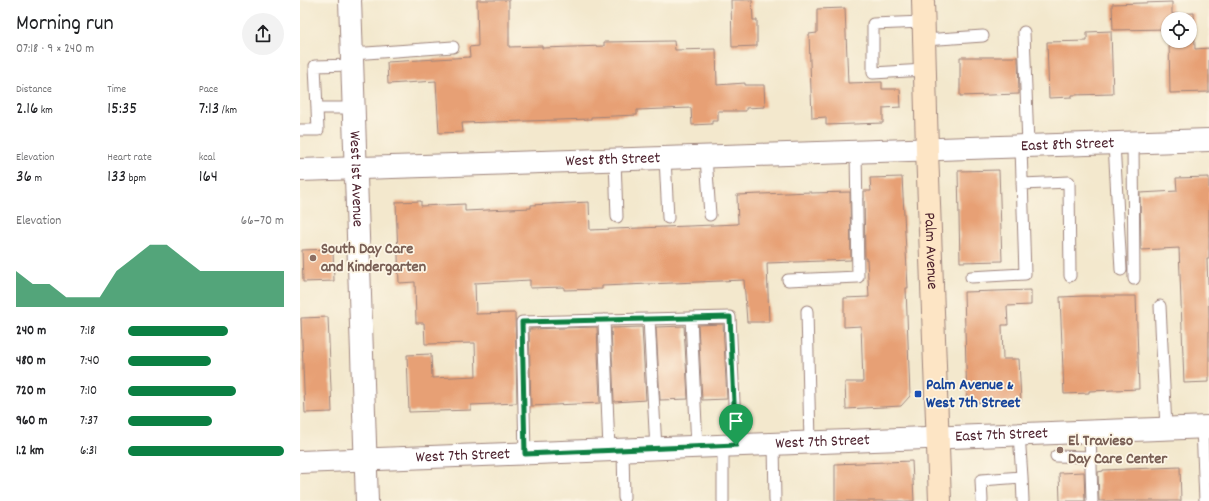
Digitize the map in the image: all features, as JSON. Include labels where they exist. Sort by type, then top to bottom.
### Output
[{"type":"main road","name":"Palm Avenue","points":[[923,0],[940,501]]},
{"type":"street","name":"West 1st Avenue","points":[[350,0],[367,501]]},
{"type":"street","name":"East 8th Street","points":[[927,150],[1209,140]]},
{"type":"street","name":"West 8th Street","points":[[300,170],[927,150]]},
{"type":"street","name":"East 7th Street","points":[[937,438],[1206,427]]},
{"type":"street","name":"West 7th Street","points":[[300,462],[937,438]]},
{"type":"lane","points":[[925,70],[873,73],[873,24],[924,31],[983,36]]},
{"type":"lane","points":[[971,277],[1026,274],[1022,184],[1024,146],[1024,32]]},
{"type":"lane","points":[[300,130],[318,130],[315,66],[352,59],[453,47]]},
{"type":"lane","points":[[318,108],[354,108]]},
{"type":"lane","points":[[1121,270],[1123,143]]},
{"type":"lane","points":[[1123,143],[1134,279]]},
{"type":"lane","points":[[788,280],[858,277],[856,152]]},
{"type":"lane","points":[[706,157],[710,215]]},
{"type":"lane","points":[[665,158],[668,218]]},
{"type":"lane","points":[[615,160],[617,217]]},
{"type":"lane","points":[[1022,184],[1069,182],[1070,276]]},
{"type":"lane","points":[[1160,306],[1166,428]]},
{"type":"lane","points":[[808,311],[810,443]]},
{"type":"lane","points":[[525,454],[522,322],[730,317],[729,446],[723,501]]},
{"type":"lane","points":[[691,318],[697,447]]},
{"type":"lane","points":[[649,319],[656,448]]},
{"type":"lane","points":[[604,320],[616,450],[624,498]]},
{"type":"lane","points":[[1205,501],[1207,477],[1206,427]]},
{"type":"lane","points":[[1090,432],[1092,501]]},
{"type":"lane","points":[[1019,434],[1023,501]]},
{"type":"lane","points":[[774,444],[775,501]]},
{"type":"lane","points":[[1056,456],[1091,457]]},
{"type":"lane","points":[[982,501],[982,480],[1022,477]]},
{"type":"building","points":[[477,0],[509,0],[509,47],[542,46],[542,48],[604,46],[604,42],[674,41],[675,50],[716,49],[717,85],[745,83],[745,85],[764,85],[765,107],[746,108],[746,111],[718,111],[718,121],[712,121],[712,124],[692,125],[691,108],[637,110],[637,115],[591,117],[591,119],[462,123],[463,132],[439,133],[436,81],[388,84],[387,62],[470,57],[469,47],[478,46]]},
{"type":"building","points":[[731,0],[752,0],[753,20],[757,20],[757,46],[732,47]]},
{"type":"building","points":[[1172,2],[1172,12],[1161,12],[1161,29],[1113,30],[1112,4]]},
{"type":"building","points":[[845,8],[848,83],[882,82],[882,89],[900,89],[901,107],[883,108],[883,123],[826,125],[826,117],[812,118],[809,34],[817,33],[817,9]]},
{"type":"building","points":[[1111,31],[1113,94],[1072,95],[1072,97],[1049,98],[1047,42],[1087,41],[1087,32]]},
{"type":"building","points":[[1169,48],[1209,48],[1209,92],[1170,93]]},
{"type":"building","points":[[960,57],[1018,57],[1019,94],[960,96]]},
{"type":"building","points":[[999,170],[1002,261],[960,262],[958,171]]},
{"type":"building","points":[[902,177],[908,288],[906,288],[910,396],[901,406],[846,409],[845,382],[863,382],[861,326],[844,327],[844,298],[869,297],[867,259],[865,259],[864,191],[871,191],[870,178]]},
{"type":"building","points":[[1209,177],[1209,259],[1207,259],[1209,382],[1184,383],[1179,248],[1141,250],[1140,193],[1177,191],[1176,178]]},
{"type":"building","points":[[850,192],[851,260],[767,263],[769,322],[747,322],[744,280],[602,286],[602,289],[564,290],[564,287],[530,288],[530,280],[475,283],[476,314],[515,313],[517,403],[471,405],[471,410],[409,412],[407,355],[431,354],[432,378],[476,376],[475,343],[425,344],[424,323],[416,323],[415,282],[399,283],[396,202],[421,201],[421,206],[465,204],[465,211],[531,208],[531,205],[589,202],[590,230],[738,224],[737,195]]},
{"type":"building","points":[[333,249],[334,281],[303,282],[302,250]]},
{"type":"building","points":[[1031,290],[1031,305],[1007,306],[1008,325],[1002,325],[1003,359],[1019,359],[1021,402],[967,403],[964,292]]},
{"type":"building","points":[[1136,296],[1139,389],[1089,391],[1089,393],[1064,394],[1060,297]]},
{"type":"building","points":[[328,317],[332,412],[305,413],[301,318]]},
{"type":"building","points":[[723,324],[727,399],[702,400],[698,325]]},
{"type":"building","points":[[684,326],[688,399],[660,400],[656,327]]},
{"type":"building","points":[[597,327],[600,403],[531,406],[529,329]]},
{"type":"building","points":[[642,327],[646,400],[614,402],[611,328]]},
{"type":"building","points":[[912,461],[914,501],[835,501],[835,464]]},
{"type":"building","points":[[1180,467],[1181,501],[1099,501],[1098,472],[1103,470]]},
{"type":"building","points":[[1084,472],[1085,501],[1060,501],[1059,473]]},
{"type":"place","name":"South Day Care and Kindergarten","points":[[313,258]]},
{"type":"place","name":"Palm Avenue & West 7th Street","points":[[918,394]]},
{"type":"place","name":"El Travieso Day Care Center","points":[[1060,450]]},
{"type":"route","points":[[730,317],[736,445],[525,454],[522,322],[730,317]]}]
